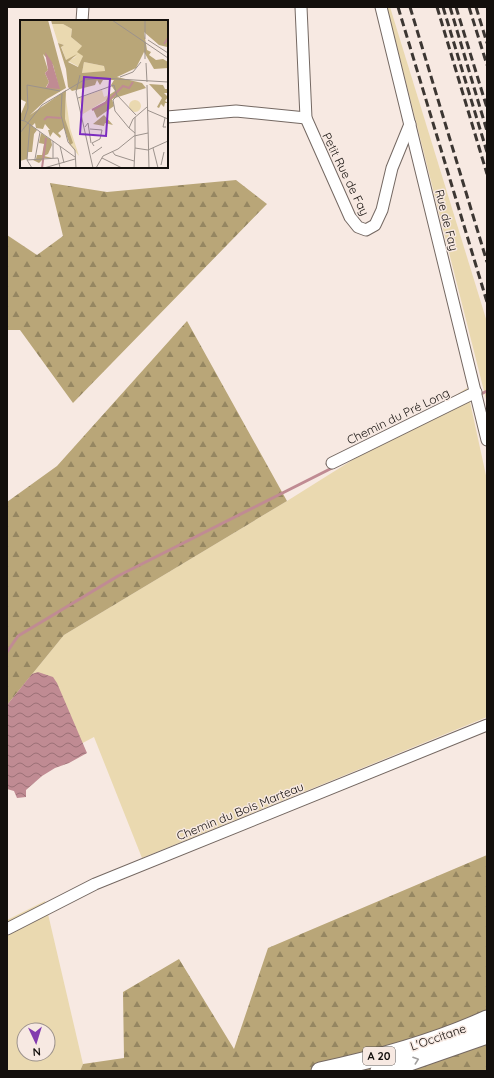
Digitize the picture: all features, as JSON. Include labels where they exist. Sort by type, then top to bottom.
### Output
[{"type":"highway","name":"L'Occitane","points":[[320,1071],[345,1066],[437,1039],[487,1019]]},
{"type":"highway","name":"L'Occitane","points":[[379,1071],[401,1066],[487,1035]]},
{"type":"street","points":[[82,20],[83,7]]},
{"type":"street","name":"Petit Rue de Fay","points":[[301,7],[306,118],[350,217],[358,227],[366,230],[374,225],[382,210],[392,168],[410,124]]},
{"type":"street","name":"Rue de Fay","points":[[381,7],[487,440]]},
{"type":"street","points":[[168,118],[236,111],[306,118]]},
{"type":"street","name":"Chemin du Pré Long","points":[[332,463],[476,392]]},
{"type":"street","name":"Chemin du Bois Marteau","points":[[7,929],[95,884],[487,725]]},
{"type":"shaded area","points":[[387,7],[390,7],[487,322],[487,403]]},
{"type":"shaded area","points":[[467,388],[487,480],[487,717],[142,858],[94,737],[7,783],[7,705],[64,635],[287,501]]},
{"type":"shaded area","points":[[45,901],[83,1064],[80,1071],[7,1071],[7,920]]},
{"type":"green space","points":[[236,180],[267,204],[73,403],[20,330],[7,330],[7,235],[37,255],[63,236],[50,183],[107,192]]},
{"type":"green space","points":[[187,321],[287,501],[64,635],[7,705],[7,502],[57,466]]},
{"type":"green space","points":[[487,855],[487,1071],[80,1071],[83,1064],[124,1058],[123,992],[179,959],[234,1049],[268,948]]},
{"type":"water","points":[[38,672],[53,677],[57,683],[87,753],[69,763],[55,768],[42,776],[26,790],[26,797],[17,798],[14,791],[7,789],[7,705],[32,674]]},
{"type":"waterway","points":[[479,395],[487,391]]},
{"type":"waterway","points":[[7,652],[18,636],[118,576],[334,467]]},
{"type":"railway","points":[[398,7],[487,302]]},
{"type":"railway","points":[[410,7],[487,262]]},
{"type":"railway","points":[[437,7],[487,174]]},
{"type":"railway","points":[[443,7],[487,152]]},
{"type":"railway","points":[[450,7],[487,131]]},
{"type":"railway","points":[[456,7],[487,108]]},
{"type":"railway","points":[[469,7],[487,65]]},
{"type":"railway","points":[[476,7],[487,43]]}]
